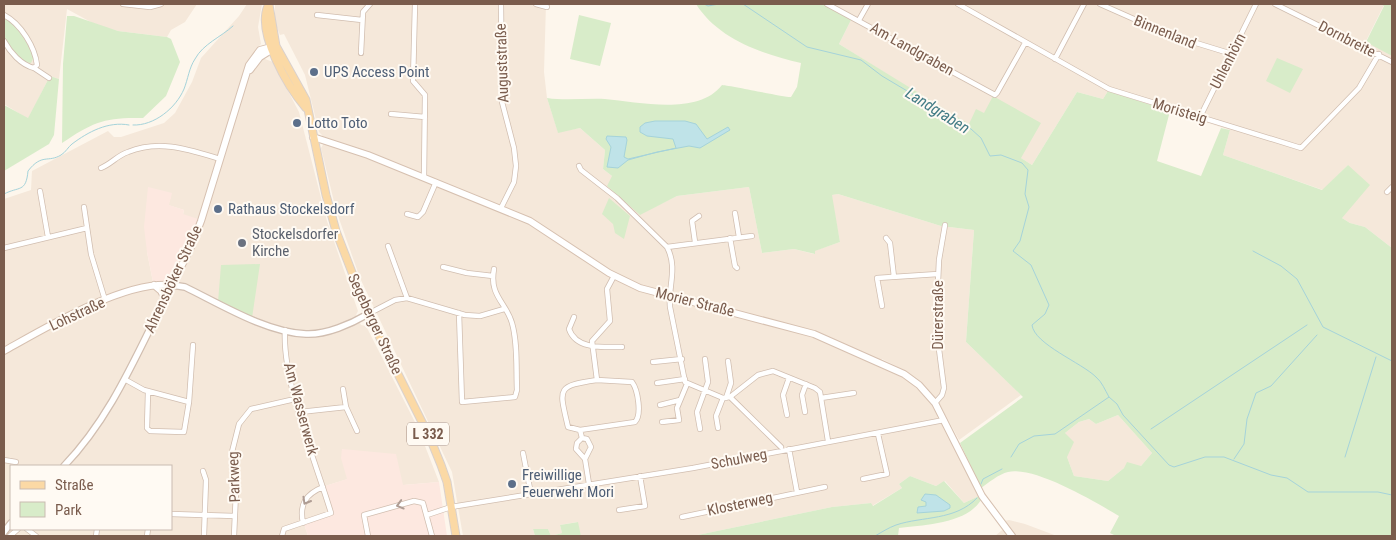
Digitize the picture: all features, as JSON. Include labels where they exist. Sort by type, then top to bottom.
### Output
[{"type":"main road","name":"Segeberger Straße","points":[[269,4],[264,19],[273,47],[302,89],[331,213],[368,314],[430,438],[447,482],[456,536]]},
{"type":"main road","name":"Ahrensböker Straße","points":[[172,286],[191,247],[247,75],[260,57],[273,47]]},
{"type":"main road","name":"Morier Straße","points":[[313,137],[424,177],[501,208],[545,229],[614,276],[640,288],[781,323],[814,334],[904,374],[919,385],[935,403],[982,496],[1012,536]]},
{"type":"main road","name":"Lohstraße","points":[[4,351],[106,300],[154,285],[172,286]]},
{"type":"main road","points":[[154,285],[162,291],[165,299]]},
{"type":"street","points":[[123,4],[143,7],[161,4]]},
{"type":"street","points":[[361,52],[363,12],[370,4]]},
{"type":"street","points":[[414,4],[413,81],[425,95],[424,177]]},
{"type":"street","name":"Auguststraße","points":[[501,4],[502,102],[514,148],[516,166],[514,182],[501,208]]},
{"type":"street","points":[[536,4],[546,7]]},
{"type":"street","name":"Am Landgraben","points":[[827,4],[996,95],[1025,43]]},
{"type":"street","points":[[859,20],[868,4]]},
{"type":"street","name":"Moristeig","points":[[958,4],[1109,89],[1301,148],[1359,88],[1379,54]]},
{"type":"street","points":[[1055,59],[1084,4]]},
{"type":"street","name":"Binnenland","points":[[1100,4],[1170,36],[1232,54]]},
{"type":"street","name":"Uhlenhörn","points":[[1200,117],[1256,4]]},
{"type":"street","name":"Dornbreite","points":[[1275,4],[1392,62]]},
{"type":"street","points":[[4,15],[21,30],[30,44],[36,58],[34,68]]},
{"type":"street","points":[[317,15],[362,20]]},
{"type":"street","points":[[4,41],[18,59],[49,78]]},
{"type":"street","points":[[391,114],[425,117]]},
{"type":"street","points":[[101,168],[127,152],[153,146],[185,148],[220,159]]},
{"type":"street","points":[[579,166],[581,170],[617,198],[667,247],[674,268],[669,296],[686,381],[677,408],[679,420],[662,422]]},
{"type":"street","points":[[407,214],[418,217],[423,212],[436,182]]},
{"type":"street","points":[[1387,192],[1392,187]]},
{"type":"street","points":[[40,191],[48,237]]},
{"type":"street","points":[[84,208],[91,254],[106,300]]},
{"type":"street","points":[[735,213],[739,237]]},
{"type":"street","points":[[695,242],[692,221],[699,216]]},
{"type":"street","name":"Dürerstraße","points":[[935,403],[942,395],[944,388],[936,340],[938,274],[945,224]]},
{"type":"street","points":[[4,248],[87,228]]},
{"type":"street","points":[[667,247],[752,236]]},
{"type":"street","points":[[730,238],[737,268]]},
{"type":"street","points":[[886,238],[890,243],[894,277]]},
{"type":"street","points":[[388,246],[407,298]]},
{"type":"street","points":[[443,266],[467,273],[492,276]]},
{"type":"street","points":[[459,313],[462,402],[515,397],[517,390],[514,332],[512,323],[494,292],[492,276],[494,269]]},
{"type":"street","points":[[882,306],[876,278],[938,274]]},
{"type":"street","points":[[597,380],[592,341],[596,335],[605,329],[610,321],[607,290],[614,276]]},
{"type":"street","points":[[172,286],[185,287],[257,322],[285,330],[312,334],[358,320],[395,300],[407,298],[459,313],[480,316],[504,309]]},
{"type":"street","name":"Ahrensböker Straße","points":[[65,465],[93,433],[126,380],[172,286]]},
{"type":"street","points":[[574,317],[569,329],[571,334],[583,343],[593,346],[622,347]]},
{"type":"street","name":"Am Wasserwerk","points":[[285,330],[285,350],[295,399],[332,513],[303,523]]},
{"type":"street","points":[[148,392],[147,428],[150,431],[184,432],[189,402],[193,345]]},
{"type":"street","points":[[653,362],[682,359]]},
{"type":"street","points":[[700,429],[697,412],[708,379],[705,359]]},
{"type":"street","points":[[718,428],[716,416],[726,398],[731,383],[728,361]]},
{"type":"street","points":[[726,398],[754,378],[773,371],[806,384],[820,392],[828,441]]},
{"type":"street","points":[[787,415],[783,395],[788,378]]},
{"type":"street","points":[[126,380],[148,392],[189,402]]},
{"type":"street","points":[[597,380],[632,382],[636,387],[638,419],[634,422],[580,430],[568,427],[562,396],[569,384],[597,380]]},
{"type":"street","points":[[657,383],[686,381],[704,391],[726,398],[781,446]]},
{"type":"street","points":[[805,412],[802,395],[806,384]]},
{"type":"street","points":[[343,389],[346,407],[357,431]]},
{"type":"street","points":[[821,398],[854,393]]},
{"type":"street","name":"Parkweg","points":[[234,536],[236,492],[232,452],[239,424],[251,409],[295,399]]},
{"type":"street","points":[[660,405],[680,400]]},
{"type":"street","points":[[300,412],[346,407]]},
{"type":"street","name":"Schulweg","points":[[427,515],[451,507],[640,476],[828,441],[878,434],[945,420]]},
{"type":"street","points":[[580,430],[582,438]]},
{"type":"street","points":[[862,479],[887,474],[878,434]]},
{"type":"street","points":[[582,438],[577,443],[576,449],[585,459],[589,484]]},
{"type":"street","points":[[582,438],[587,439],[591,447],[585,459]]},
{"type":"street","points":[[789,449],[797,492]]},
{"type":"street","points":[[523,454],[531,494]]},
{"type":"street","points":[[4,460],[16,462]]},
{"type":"street","points":[[203,471],[206,480],[204,536]]},
{"type":"street","points":[[619,510],[646,506],[640,476]]},
{"type":"street","points":[[282,536],[284,529],[303,523],[301,514],[303,502],[311,492],[324,487]]},
{"type":"street","name":"Klosterweg","points":[[682,516],[825,487]]},
{"type":"street","points":[[368,536],[364,515],[414,501],[423,502],[432,536]]},
{"type":"street","points":[[172,514],[235,516]]},
{"type":"shaded area","points":[[4,4],[197,4],[185,22],[171,30],[167,37],[118,31],[98,26],[67,9],[59,79],[50,76],[28,119],[4,104]]},
{"type":"shaded area","points":[[247,4],[262,4],[258,27],[261,44],[258,47],[265,59],[273,62],[299,112],[327,221],[358,311],[356,315],[361,325],[366,326],[418,428],[439,482],[403,485],[342,449],[342,458],[348,479],[325,486],[334,515],[304,524],[308,536],[4,536],[4,199],[31,190],[32,171],[108,131],[114,137],[121,137],[164,123],[175,113],[192,82],[201,58],[239,16]],"holes":[[[172,194],[168,205],[184,210],[169,280],[153,282],[147,252]]]},
{"type":"shaded area","points":[[275,4],[546,4],[544,72],[547,98],[558,132],[580,128],[605,150],[603,169],[612,176],[640,214],[677,196],[749,187],[762,253],[794,249],[814,254],[814,251],[840,242],[831,195],[838,194],[941,226],[974,230],[966,342],[1021,395],[959,440],[940,405],[926,388],[904,370],[882,359],[879,365],[910,382],[931,403],[938,414],[937,423],[942,423],[979,496],[964,503],[945,481],[936,486],[910,476],[899,484],[902,488],[872,506],[871,503],[832,507],[693,536],[581,536],[577,522],[560,525],[562,533],[551,536],[548,529],[533,529],[535,536],[463,536],[452,472],[360,278],[336,210],[321,148],[324,143],[319,132],[305,75],[284,34],[280,35],[275,23]]},
{"type":"shaded area","points":[[824,4],[1384,5],[1366,41],[1392,56],[1392,248],[1365,227],[1350,223],[1342,218],[1348,165],[1323,190],[1223,155],[1230,130],[1108,91],[1103,99],[1077,92],[1032,165],[839,44],[852,18]]},
{"type":"shaded area","points":[[148,187],[172,193],[169,205],[184,210],[183,214],[198,219],[189,244],[171,278],[165,282],[153,282],[147,252],[144,227]]},
{"type":"shaded area","points":[[1118,415],[1152,453],[1141,466],[1124,468],[1108,481],[1074,476],[1067,457],[1065,433],[1079,422],[1089,419],[1096,424]]},
{"type":"shaded area","points":[[342,449],[396,454],[403,485],[439,482],[447,536],[308,536],[304,524],[334,514],[325,486],[347,479],[341,458]]},
{"type":"shaded area","points":[[1009,520],[1057,536],[995,536],[1007,526],[1004,521]]},
{"type":"green space","points":[[696,4],[824,4],[852,18],[839,44],[969,124],[976,109],[984,113],[993,96],[1041,123],[1021,158],[1032,165],[1077,92],[1103,99],[1108,91],[1170,111],[1157,161],[1201,176],[1221,128],[1230,130],[1223,155],[1322,190],[1348,165],[1370,185],[1342,218],[1350,223],[1365,227],[1392,248],[1392,536],[1116,536],[1110,533],[1119,516],[1065,486],[1033,474],[1008,472],[981,488],[960,443],[1023,397],[966,342],[974,230],[941,226],[838,194],[832,195],[840,242],[815,251],[815,254],[794,249],[762,253],[749,187],[677,196],[640,215],[607,186],[612,176],[603,169],[605,150],[580,128],[558,133],[547,98],[605,99],[667,105],[683,104],[698,101],[711,95],[722,85],[791,97],[797,87],[801,63],[756,50],[729,36],[705,16]],"holes":[[[1118,415],[1152,453],[1141,466],[1127,462],[1124,468],[1108,481],[1074,476],[1067,457],[1074,442],[1065,433],[1079,422],[1089,419],[1096,424]]]},
{"type":"green space","points":[[1381,4],[1392,4],[1392,56],[1366,42],[1384,6]]},
{"type":"green space","points":[[579,15],[611,23],[600,66],[570,59]]},
{"type":"green space","points":[[4,16],[18,30],[28,45],[34,57],[31,63],[18,57],[7,44],[4,34]]},
{"type":"green space","points":[[67,16],[74,16],[118,31],[171,39],[180,62],[166,96],[143,118],[100,122],[82,130],[62,143],[63,64]]},
{"type":"green space","points":[[1277,58],[1303,69],[1290,93],[1266,81]]},
{"type":"green space","points":[[50,76],[59,79],[54,135],[49,144],[4,171],[4,105],[28,118]]},
{"type":"green space","points":[[609,198],[630,216],[624,239],[615,233],[613,224],[602,214]]},
{"type":"green space","points":[[260,264],[252,318],[218,302],[221,265]]},
{"type":"green space","points":[[910,476],[936,486],[944,481],[964,503],[979,496],[981,500],[974,508],[955,519],[899,528],[898,536],[693,536],[832,507],[871,503],[873,506],[902,488],[899,484]]},
{"type":"green space","points":[[578,522],[581,536],[551,536],[562,533],[560,525]]},
{"type":"green space","points":[[533,529],[548,529],[551,536],[535,536]]},
{"type":"water","points":[[655,121],[685,121],[696,124],[707,139],[728,127],[730,130],[700,148],[689,146],[665,150],[676,148],[673,139],[647,136],[640,132],[640,127],[645,123]]},
{"type":"water","points":[[607,136],[626,137],[624,157],[628,159],[649,154],[628,160],[618,168],[607,167],[611,147],[606,139]]},
{"type":"water","points":[[925,494],[936,495],[950,505],[950,508],[944,511],[917,513],[918,507],[926,506],[926,502],[921,500]]},
{"type":"waterway","name":"Landgraben","points":[[704,4],[708,6],[719,4]]},
{"type":"waterway","name":"Landgraben","points":[[743,4],[807,47],[861,60],[882,76],[971,129],[981,138],[990,156],[1001,155],[1022,163],[1028,170],[1025,194],[1029,207],[1020,241],[1013,251],[1031,265],[1049,305],[1045,314],[1032,325],[1035,332],[1049,346],[1096,377],[1109,397],[1055,434],[1034,436],[1019,444],[1011,457]]},
{"type":"waterway","name":"Landgraben","points":[[133,125],[141,125],[156,119],[170,109],[184,89],[191,66],[198,54],[233,26]]},
{"type":"waterway","name":"Landgraben","points":[[4,194],[21,188],[26,183],[28,171],[37,162],[61,155],[85,135],[106,126],[129,125]]},
{"type":"waterway","points":[[1253,251],[1281,266],[1297,279],[1323,327],[1392,361]]},
{"type":"waterway","points":[[1151,429],[1307,325]]},
{"type":"waterway","points":[[1234,459],[1244,444],[1247,419],[1256,393],[1271,386],[1317,335]]},
{"type":"waterway","points":[[1345,457],[1376,357]]},
{"type":"waterway","name":"Landgraben","points":[[1109,397],[1169,465],[1174,467],[1205,457],[1224,457],[1271,475],[1287,478],[1308,492],[1378,492],[1392,495]]},
{"type":"waterway","points":[[981,484],[983,479],[1002,469]]},
{"type":"waterway","points":[[875,536],[906,522],[938,517],[959,511],[977,498]]},
{"type":"place","name":"UPS Access Point","points":[[314,72]]},
{"type":"place","name":"Lotto Toto","points":[[297,123]]},
{"type":"place","name":"Rathaus Stockelsdorf","points":[[218,209]]},
{"type":"place","name":"Stockelsdorfer Kirche","points":[[242,243]]},
{"type":"place","name":"Freiwillige Feuerwehr Mori","points":[[512,484]]}]
